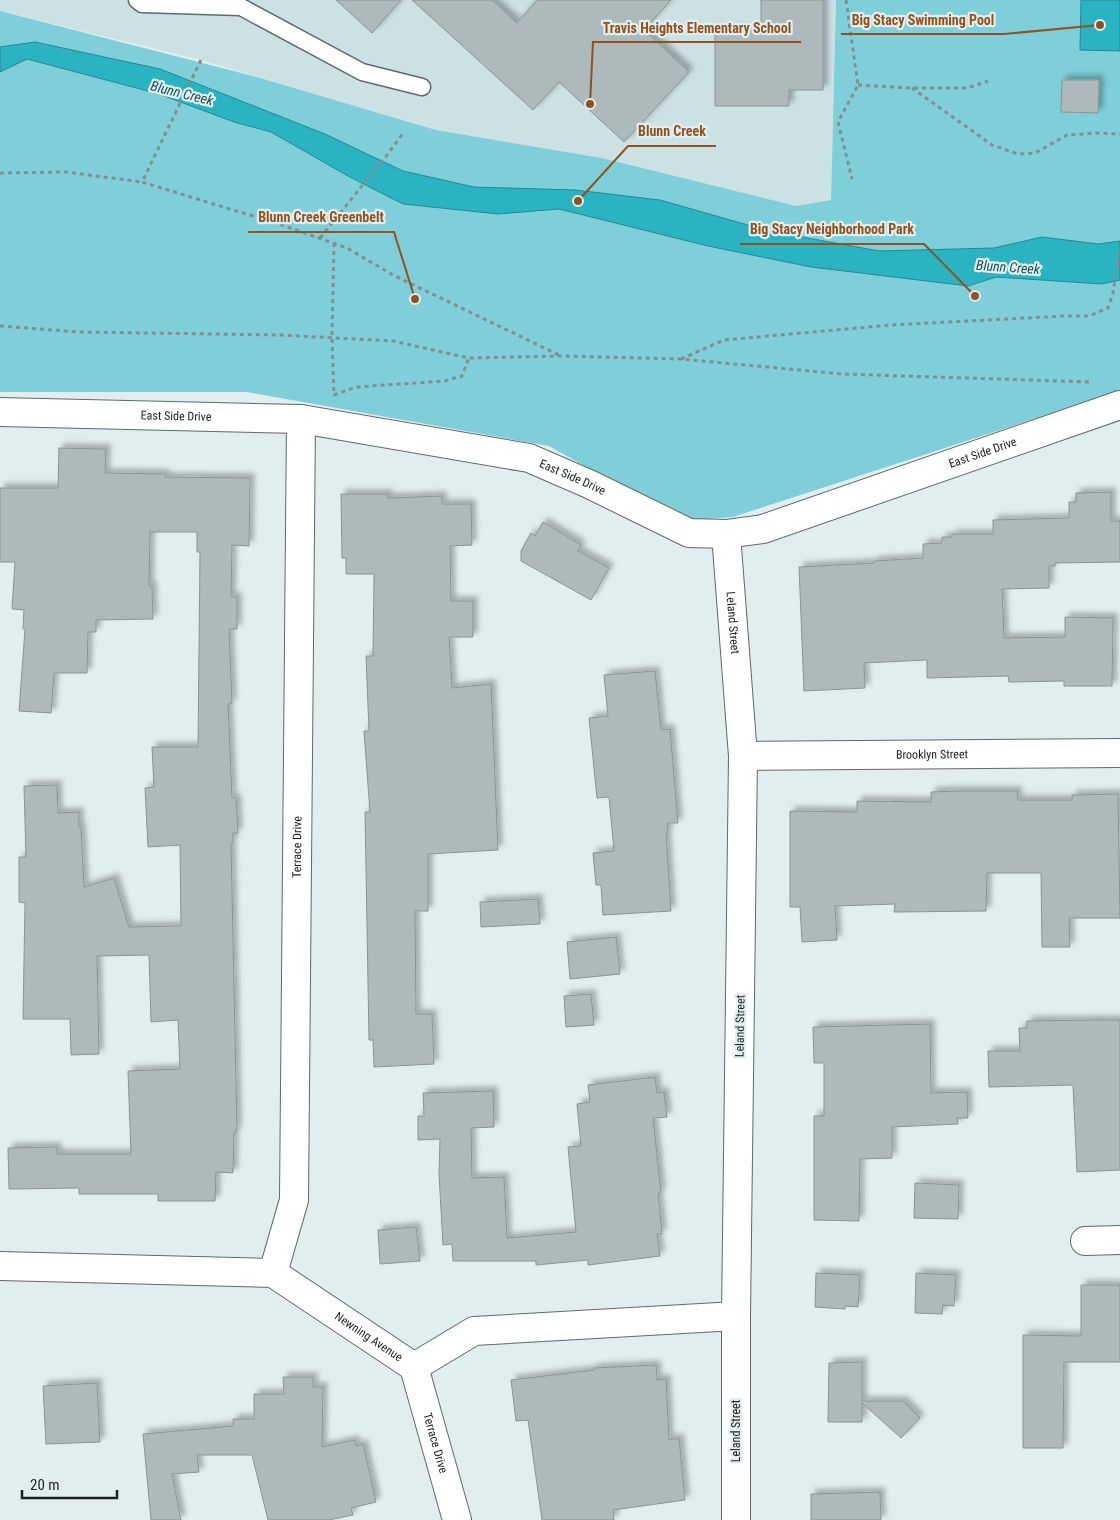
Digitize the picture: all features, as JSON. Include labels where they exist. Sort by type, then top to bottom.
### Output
[{"type":"street","name":"East Side Drive","points":[[0,412],[301,419],[529,458],[589,484],[689,533],[726,534],[763,529],[1120,405]]},
{"type":"street","name":"Terrace Drive","points":[[273,1273],[294,1200],[301,419]]},
{"type":"street","name":"Leland Street","points":[[726,534],[743,756],[736,1316],[736,1520]]},
{"type":"street","name":"Brooklyn Street","points":[[743,756],[1120,753]]},
{"type":"street","points":[[1086,1241],[1120,1240]]},
{"type":"street","points":[[0,1266],[273,1273]]},
{"type":"street","name":"Newning Avenue","points":[[273,1273],[414,1367],[474,1331],[736,1316]]},
{"type":"street","name":"Terrace Drive","points":[[414,1367],[457,1520]]},
{"type":"lane","points":[[137,0],[142,4],[241,7],[362,72],[422,87]]},
{"type":"path","points":[[846,0],[858,85],[838,122],[852,179]]},
{"type":"path","points":[[142,182],[201,60]]},
{"type":"path","points":[[858,85],[912,88],[967,88],[988,81]]},
{"type":"path","points":[[912,88],[992,145],[1018,154],[1035,153],[1067,135],[1120,134]]},
{"type":"path","points":[[320,238],[387,156],[404,132]]},
{"type":"path","points":[[0,173],[66,172],[142,182],[320,238],[347,248],[393,275],[561,356]]},
{"type":"path","points":[[334,243],[332,338],[334,395],[356,387],[445,381],[462,376],[469,358]]},
{"type":"path","points":[[681,359],[724,340],[900,325],[1089,316],[1108,308],[1113,293],[1120,248]]},
{"type":"path","points":[[0,326],[78,332],[270,335],[393,341],[469,358],[561,356],[681,359],[842,374],[1100,382]]},
{"type":"shaded area","points":[[0,0],[836,0],[831,200],[796,206],[602,158],[436,130],[201,60],[0,11]]},
{"type":"shaded area","points":[[836,0],[1120,0],[1120,391],[733,517],[693,520],[642,498],[549,446],[247,392],[0,392],[0,11],[257,77],[436,130],[602,158],[796,206],[831,200]]},
{"type":"water","points":[[1081,0],[1120,0],[1120,51],[1080,50]]},
{"type":"water","points":[[35,42],[160,69],[325,134],[403,171],[474,187],[575,190],[660,200],[769,231],[879,251],[994,248],[1042,237],[1098,244],[1120,241],[1120,280],[1102,284],[996,277],[968,286],[811,267],[708,246],[559,209],[498,214],[403,204],[348,176],[271,132],[234,122],[159,94],[27,59],[0,72],[0,47]]},
{"type":"building","points":[[336,0],[401,0],[372,33]]},
{"type":"building","points":[[412,0],[492,0],[517,23],[537,0],[671,0],[644,30],[689,72],[624,142],[559,82],[533,110]]},
{"type":"building","points":[[761,0],[823,0],[823,90],[789,90],[789,106],[715,106],[715,31],[761,31]]},
{"type":"building","points":[[1062,80],[1099,80],[1098,113],[1061,112]]},
{"type":"building","points":[[59,448],[106,449],[105,473],[165,474],[165,477],[250,478],[249,546],[232,545],[231,597],[237,597],[237,629],[229,629],[232,703],[228,704],[232,798],[236,798],[238,833],[233,833],[233,842],[231,843],[237,1131],[234,1132],[233,1173],[216,1172],[215,1201],[158,1201],[158,1194],[79,1194],[79,1188],[9,1189],[8,1148],[57,1147],[57,1154],[131,1154],[128,1071],[180,1069],[178,1020],[151,1022],[149,955],[97,956],[99,1054],[71,1055],[70,1019],[23,1019],[25,903],[19,902],[19,857],[26,857],[24,786],[57,785],[58,813],[79,812],[84,887],[114,878],[129,927],[181,926],[180,845],[148,847],[145,788],[154,787],[152,747],[198,747],[200,552],[197,552],[197,532],[150,532],[149,586],[152,586],[153,619],[96,620],[96,632],[88,632],[87,673],[54,673],[51,713],[19,711],[25,629],[23,629],[24,610],[12,609],[15,562],[0,562],[0,488],[58,488]]},
{"type":"building","points":[[1111,492],[1111,521],[1120,521],[1120,562],[1055,563],[1055,566],[1049,566],[1049,588],[1002,589],[1004,638],[1065,637],[1065,617],[1113,618],[1112,686],[1064,686],[1064,681],[1009,682],[1008,676],[927,678],[927,660],[864,663],[865,688],[804,691],[799,567],[923,558],[923,544],[942,543],[942,537],[952,537],[952,534],[993,534],[993,520],[1069,518],[1069,502],[1076,502],[1076,493]]},
{"type":"building","points":[[341,494],[388,494],[388,498],[442,496],[442,504],[471,504],[472,545],[450,546],[451,601],[473,601],[473,637],[449,637],[452,688],[491,684],[498,850],[428,854],[428,911],[415,911],[416,1014],[432,1014],[434,1064],[374,1067],[373,1040],[369,1040],[365,812],[370,812],[364,731],[369,731],[366,656],[373,656],[374,574],[346,574],[346,558],[342,558]]},
{"type":"building","points":[[543,522],[581,545],[578,551],[609,568],[591,600],[521,561],[521,551],[531,533],[535,536]]},
{"type":"building","points":[[655,671],[661,730],[670,729],[678,823],[667,823],[668,832],[666,833],[671,911],[603,915],[601,885],[596,885],[593,853],[614,851],[609,797],[597,798],[589,718],[608,716],[604,675]]},
{"type":"building","points":[[1017,791],[1018,800],[1072,800],[1072,795],[1118,794],[1120,918],[1069,918],[1070,947],[1042,947],[1041,873],[987,873],[986,911],[894,912],[895,904],[835,906],[837,940],[802,942],[800,907],[790,907],[790,811],[857,812],[857,801],[931,802],[931,792]]},
{"type":"building","points":[[538,899],[540,924],[481,927],[480,902]]},
{"type":"building","points":[[616,937],[620,974],[570,979],[567,942]]},
{"type":"building","points":[[591,994],[594,1025],[566,1027],[564,996]]},
{"type":"building","points":[[1120,1020],[1120,1170],[1077,1172],[1073,1085],[989,1087],[988,1051],[1020,1051],[1019,1028],[1027,1028],[1027,1021]]},
{"type":"building","points":[[930,1024],[931,1093],[967,1092],[968,1118],[957,1118],[958,1124],[892,1127],[892,1158],[860,1159],[859,1221],[814,1220],[814,1116],[824,1116],[824,1063],[814,1063],[813,1027]]},
{"type":"building","points":[[655,1077],[657,1093],[664,1092],[667,1117],[653,1118],[661,1193],[658,1193],[662,1234],[657,1234],[660,1256],[588,1265],[588,1260],[536,1265],[536,1261],[453,1261],[452,1244],[443,1245],[439,1174],[440,1139],[418,1140],[418,1116],[424,1116],[423,1093],[493,1091],[494,1127],[471,1128],[472,1178],[504,1177],[507,1238],[576,1232],[568,1147],[581,1146],[577,1104],[590,1102],[588,1085]]},
{"type":"building","points":[[915,1183],[959,1185],[958,1219],[914,1218]]},
{"type":"building","points":[[416,1227],[420,1261],[380,1264],[378,1230]]},
{"type":"building","points":[[816,1273],[860,1275],[858,1307],[845,1306],[845,1309],[815,1307]]},
{"type":"building","points":[[916,1273],[956,1275],[954,1306],[943,1305],[942,1314],[915,1313]]},
{"type":"building","points":[[1081,1285],[1120,1285],[1120,1362],[1064,1362],[1063,1448],[1023,1448],[1023,1335],[1081,1336]]},
{"type":"building","points":[[862,1362],[862,1401],[903,1401],[920,1418],[901,1438],[862,1403],[862,1422],[828,1422],[829,1363]]},
{"type":"building","points":[[656,1365],[657,1380],[666,1379],[669,1440],[679,1438],[685,1500],[613,1510],[614,1520],[542,1520],[528,1420],[516,1421],[511,1380],[594,1370],[594,1368]]},
{"type":"building","points":[[283,1377],[313,1377],[313,1387],[323,1387],[322,1447],[354,1440],[356,1446],[363,1444],[376,1502],[351,1508],[353,1515],[329,1520],[268,1520],[252,1455],[197,1455],[199,1472],[172,1474],[181,1520],[151,1520],[143,1434],[233,1426],[233,1419],[254,1419],[254,1394],[284,1394]]},
{"type":"building","points":[[97,1383],[100,1442],[46,1444],[43,1386]]},
{"type":"building","points":[[880,1492],[881,1520],[811,1520],[811,1494]]},
{"type":"place","name":"Big Stacy Swimming Pool","points":[[1100,25]]},
{"type":"place","name":"Travis Heights Elementary School","points":[[590,104]]},
{"type":"place","name":"Blunn Creek","points":[[578,201]]},
{"type":"place","name":"Big Stacy Neighborhood Park","points":[[975,296]]},
{"type":"place","name":"Blunn Creek Greenbelt","points":[[415,299]]}]
